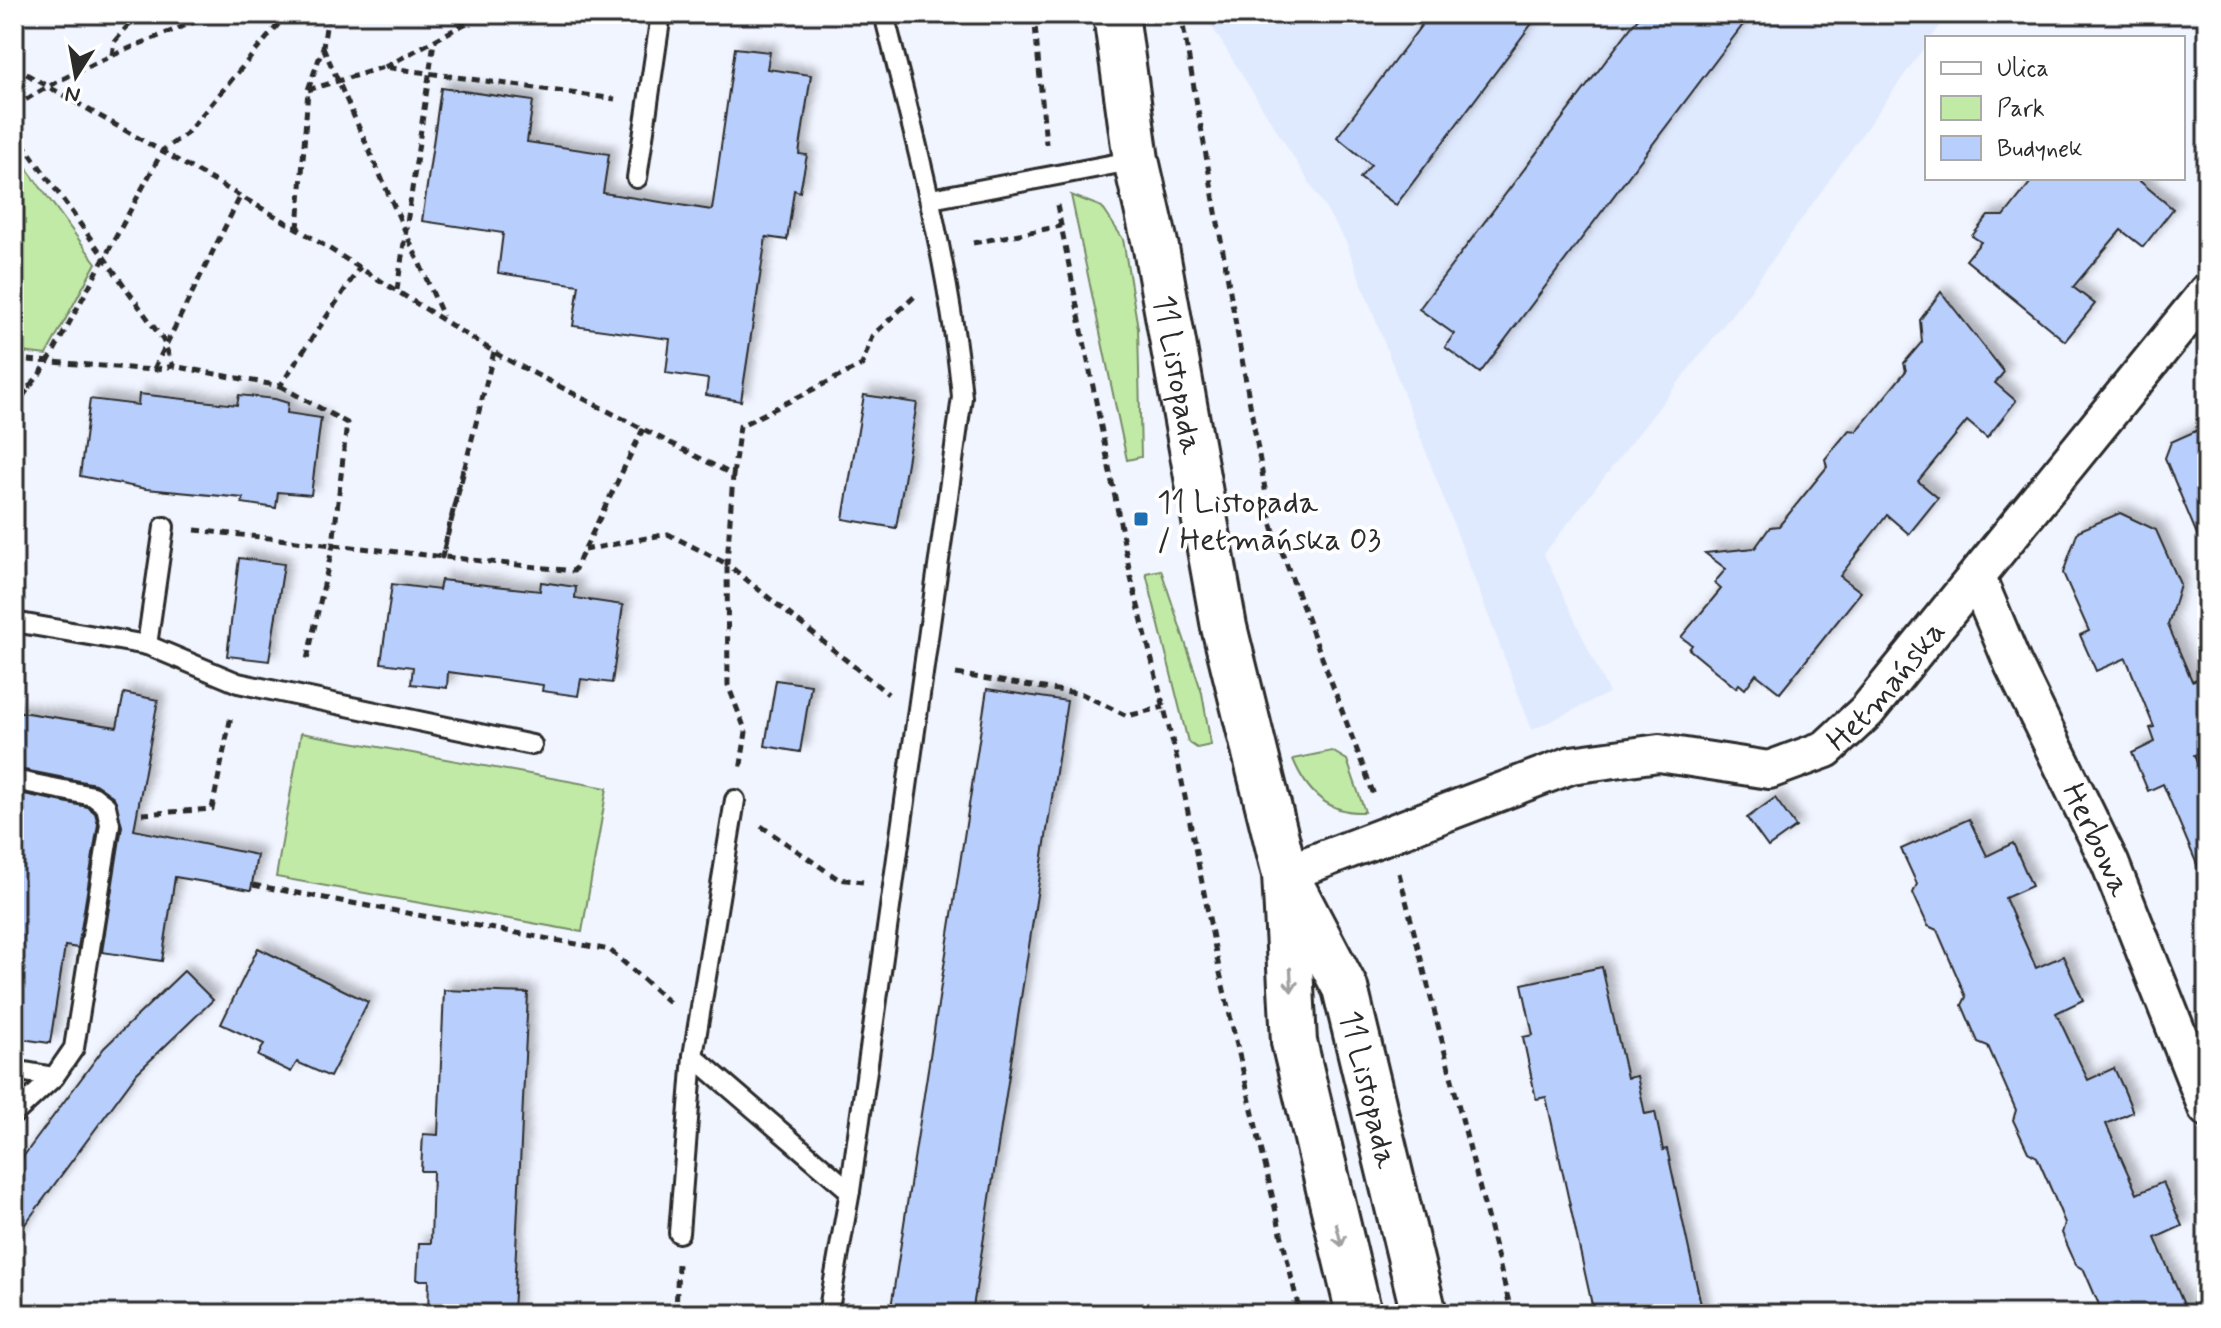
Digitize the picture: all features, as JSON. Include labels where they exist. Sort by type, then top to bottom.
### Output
[{"type":"street","name":"11 Listopada","points":[[1116,14],[1136,160],[1170,323],[1224,627],[1285,874],[1294,1042],[1359,1314]]},
{"type":"street","name":"Hetmańska","points":[[1285,874],[1571,765],[1659,753],[1769,770],[1826,749],[1867,711],[2207,292]]},
{"type":"street","name":"Herbowa","points":[[1977,578],[2013,664],[2110,863],[2207,1108]]},
{"type":"street","name":"11 Listopada","points":[[1285,874],[1345,988],[1424,1314]]},
{"type":"lane","points":[[637,178],[661,14]]},
{"type":"lane","points":[[828,1314],[850,1191],[962,397],[955,327],[931,199],[884,14]]},
{"type":"lane","points":[[931,199],[1136,160]]},
{"type":"lane","points":[[147,645],[164,527]]},
{"type":"lane","points":[[14,622],[147,645],[238,683],[532,745]]},
{"type":"lane","points":[[14,780],[93,796],[106,806],[108,816],[74,1048],[54,1077],[14,1114]]},
{"type":"lane","points":[[679,1233],[693,1056],[735,803]]},
{"type":"lane","points":[[693,1056],[850,1191]]},
{"type":"lane","points":[[14,1070],[54,1077]]},
{"type":"path","points":[[112,55],[114,42],[138,14]]},
{"type":"path","points":[[14,107],[47,86],[112,55],[214,14]]},
{"type":"path","points":[[14,408],[47,364],[163,150],[186,134],[287,14]]},
{"type":"path","points":[[298,229],[308,90],[323,47],[328,14]]},
{"type":"path","points":[[308,90],[384,67],[483,14]]},
{"type":"path","points":[[1034,14],[1051,175],[1131,578],[1164,707],[1220,973],[1300,1314]]},
{"type":"path","points":[[1181,14],[1271,523],[1352,732],[1388,837],[1512,1314]]},
{"type":"path","points":[[397,290],[434,42]]},
{"type":"path","points":[[323,47],[444,319]]},
{"type":"path","points":[[14,67],[241,195],[494,352],[733,475]]},
{"type":"path","points":[[384,67],[647,104]]},
{"type":"path","points":[[14,131],[166,345],[173,366]]},
{"type":"path","points":[[153,370],[241,195]]},
{"type":"path","points":[[940,249],[1061,226]]},
{"type":"path","points":[[280,386],[360,267]]},
{"type":"path","points":[[838,879],[735,803],[746,732],[728,685],[727,564],[740,426],[862,365],[872,336],[944,269]]},
{"type":"path","points":[[442,557],[494,352]]},
{"type":"path","points":[[14,359],[153,370],[173,366],[280,386],[347,423],[333,545],[299,696]]},
{"type":"path","points":[[14,390],[32,386]]},
{"type":"path","points":[[164,527],[574,571],[643,429]]},
{"type":"path","points":[[583,550],[668,534],[727,564],[917,717]]},
{"type":"path","points":[[924,669],[1082,694],[1127,716],[1164,707]]},
{"type":"path","points":[[108,816],[212,809],[238,683]]},
{"type":"path","points":[[253,885],[610,950],[698,1028]]},
{"type":"path","points":[[676,1314],[679,1233]]},
{"type":"shaded area","points":[[1204,14],[1948,14],[1932,36],[1925,36],[1925,46],[1751,290],[1544,554],[1609,693],[1532,730],[1345,240]]},
{"type":"green space","points":[[14,151],[96,263],[46,355],[14,351]]},
{"type":"green space","points":[[1071,195],[1102,207],[1123,239],[1138,328],[1141,457],[1127,460]]},
{"type":"green space","points":[[1161,570],[1202,693],[1211,745],[1197,748],[1188,742],[1146,573]]},
{"type":"green space","points":[[301,733],[607,788],[582,932],[276,877]]},
{"type":"green space","points":[[1332,751],[1347,760],[1365,812],[1352,812],[1329,805],[1312,790],[1293,759]]},
{"type":"building","points":[[1430,14],[1539,14],[1396,205],[1360,178],[1371,165],[1337,137]]},
{"type":"building","points":[[1641,14],[1751,14],[1480,373],[1445,347],[1454,334],[1419,309]]},
{"type":"building","points":[[735,48],[770,52],[767,69],[811,75],[799,154],[807,155],[800,192],[794,190],[787,240],[766,237],[741,401],[706,395],[708,379],[666,373],[670,339],[573,326],[579,285],[498,273],[503,233],[422,221],[441,88],[533,101],[527,142],[609,154],[603,193],[712,210]]},
{"type":"building","points":[[2032,180],[2138,180],[2173,209],[2143,247],[2121,230],[2073,287],[2095,304],[2065,341],[1966,260],[1981,242],[1972,236],[1988,216],[2004,216]]},
{"type":"building","points":[[1941,292],[2004,372],[1995,383],[2016,401],[1987,438],[1967,421],[1918,481],[1938,498],[1909,534],[1887,515],[1840,576],[1861,592],[1780,693],[1756,674],[1745,689],[1739,684],[1736,688],[1689,649],[1692,645],[1681,637],[1721,589],[1714,583],[1726,569],[1705,553],[1755,548],[1770,527],[1779,526],[1827,467],[1825,459],[1849,430],[1857,431],[1906,371],[1904,363],[1922,342],[1920,320]]},
{"type":"building","points":[[139,394],[237,405],[239,395],[275,399],[288,403],[287,413],[321,418],[311,495],[278,492],[276,508],[242,503],[243,498],[146,489],[80,476],[90,399],[138,405]]},
{"type":"building","points":[[864,395],[917,403],[896,528],[843,519]]},
{"type":"building","points":[[2207,426],[2206,556],[2165,458],[2171,442]]},
{"type":"building","points":[[2120,513],[2156,530],[2180,584],[2168,625],[2192,681],[2207,675],[2207,750],[2194,755],[2207,786],[2207,888],[2163,784],[2148,791],[2132,753],[2155,742],[2150,728],[2154,727],[2126,658],[2096,671],[2080,635],[2089,631],[2063,573],[2078,531]]},
{"type":"building","points":[[239,558],[284,564],[269,661],[227,656]]},
{"type":"building","points":[[441,580],[540,591],[541,582],[576,587],[575,598],[623,605],[612,683],[581,679],[578,696],[542,691],[543,685],[448,672],[447,688],[411,684],[413,667],[381,663],[392,584],[439,590]]},
{"type":"building","points":[[776,680],[811,685],[800,752],[765,746]]},
{"type":"building","points":[[987,689],[1067,701],[972,1314],[890,1314]]},
{"type":"building","points":[[124,693],[158,700],[134,830],[257,855],[251,890],[175,877],[162,961],[102,952],[122,826],[114,797],[95,784],[14,768],[14,711],[117,727]]},
{"type":"building","points":[[14,792],[88,807],[95,813],[98,824],[78,948],[65,946],[50,1043],[14,1038]]},
{"type":"building","points":[[1775,798],[1796,827],[1768,847],[1747,818]]},
{"type":"building","points":[[1969,819],[1987,856],[2013,843],[2032,886],[2005,898],[2036,968],[2063,956],[2083,1000],[2056,1013],[2088,1080],[2114,1068],[2124,1090],[2133,1112],[2106,1124],[2137,1194],[2163,1182],[2182,1226],[2155,1238],[2188,1314],[2103,1314],[2084,1270],[2076,1265],[2062,1233],[2065,1223],[2051,1189],[2037,1157],[2028,1152],[2013,1120],[2016,1110],[1988,1046],[1978,1042],[1962,1005],[1966,997],[1937,930],[1928,926],[1913,893],[1917,884],[1901,849]]},
{"type":"building","points":[[258,948],[368,1002],[330,1077],[297,1062],[291,1072],[258,1056],[264,1044],[221,1024]]},
{"type":"building","points":[[1602,967],[1627,1078],[1637,1076],[1645,1114],[1655,1112],[1663,1150],[1667,1149],[1703,1314],[1594,1314],[1546,1097],[1536,1099],[1523,1037],[1533,1035],[1522,984]]},
{"type":"building","points":[[184,971],[213,1000],[137,1073],[14,1239],[14,1169],[104,1048]]},
{"type":"building","points":[[444,990],[528,993],[513,1314],[428,1314],[429,1280],[417,1280],[419,1243],[431,1243],[433,1171],[421,1171],[423,1134],[438,1135]]},
{"type":"place","name":"11 Listopada / Hetmańska 03","points":[[1141,519]]}]
